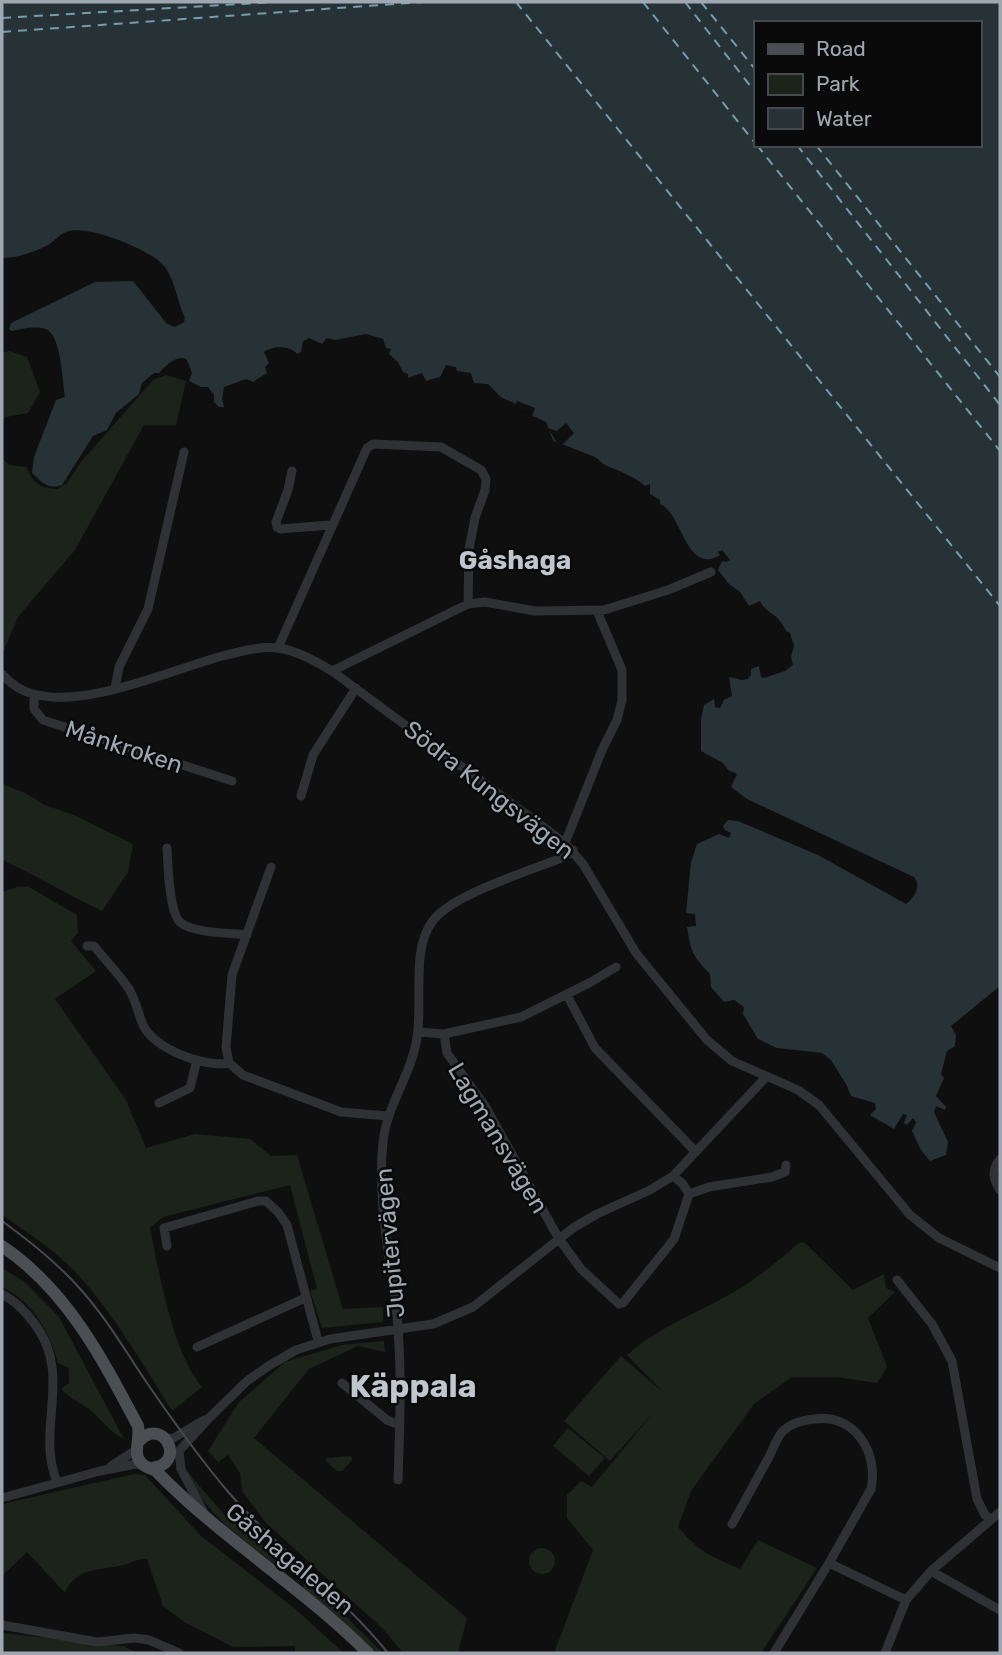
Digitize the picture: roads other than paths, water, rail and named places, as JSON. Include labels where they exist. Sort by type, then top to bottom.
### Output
[{"type":"main road","name":"Gåshagaleden","points":[[2,1246],[64,1302],[81,1326],[138,1426],[139,1460],[312,1603],[368,1653]]},
{"type":"main road","name":"Gåshagaleden","points":[[117,1386],[169,1444],[172,1455],[169,1467],[186,1498]]},
{"type":"main road","points":[[138,1446],[148,1435],[159,1435]]},
{"type":"main road","points":[[148,1466],[160,1466],[172,1455]]},
{"type":"street","points":[[278,648],[367,448],[373,444],[441,447],[481,470],[485,479],[485,490],[475,517],[469,549],[468,604]]},
{"type":"street","points":[[115,688],[119,667],[148,609],[184,452]]},
{"type":"street","points":[[292,471],[276,522],[277,527],[331,526]]},
{"type":"street","points":[[332,671],[468,604],[485,602],[535,611],[597,611],[643,599],[711,572]]},
{"type":"street","points":[[565,843],[585,789],[617,720],[622,700],[622,670],[597,611]]},
{"type":"street","name":"Södra Kungsvägen","points":[[2,674],[9,682],[34,695],[74,697],[115,688],[244,650],[278,648],[304,655],[332,671],[573,850],[636,953],[706,1040],[733,1061],[798,1090],[820,1105],[910,1215],[939,1238],[1000,1268]]},
{"type":"street","points":[[301,796],[313,755],[356,688]]},
{"type":"street","name":"Månkroken","points":[[34,695],[34,709],[43,720],[232,781]]},
{"type":"street","points":[[167,848],[173,912],[178,922],[190,928],[247,935]]},
{"type":"street","name":"Jupitervägen","points":[[398,1480],[398,1330],[381,1180],[383,1142],[388,1116],[411,1064],[418,1032],[424,941],[432,922],[448,908],[564,857],[573,850]]},
{"type":"street","points":[[271,867],[232,975],[226,1048],[229,1063],[243,1075],[341,1112],[388,1116]]},
{"type":"street","points":[[87,946],[94,946],[128,988],[143,1026],[161,1046],[197,1060],[218,1065],[229,1063]]},
{"type":"street","points":[[418,1032],[444,1034],[521,1017],[616,967]]},
{"type":"street","points":[[567,995],[595,1048],[696,1152]]},
{"type":"street","name":"Lagmansvägen","points":[[444,1034],[447,1053],[485,1105],[572,1260],[614,1301],[621,1304],[674,1239],[689,1194]]},
{"type":"street","points":[[159,1103],[190,1088],[197,1060]]},
{"type":"street","points":[[213,1522],[201,1508],[179,1462],[172,1455],[262,1369],[318,1341],[433,1324],[461,1313],[486,1297],[584,1221],[650,1190],[673,1176],[766,1077]]},
{"type":"street","points":[[1000,1159],[993,1172],[1000,1190]]},
{"type":"street","points":[[673,1176],[689,1194],[772,1177],[785,1172],[786,1165]]},
{"type":"street","points":[[167,1246],[164,1228],[266,1201],[287,1225],[318,1341]]},
{"type":"street","points":[[897,1280],[932,1324],[952,1361],[977,1499],[985,1515],[991,1519]]},
{"type":"street","points":[[2,1294],[29,1316],[49,1349],[55,1383],[50,1455],[57,1482]]},
{"type":"street","points":[[197,1347],[305,1298]]},
{"type":"street","points":[[342,1383],[387,1420],[399,1425]]},
{"type":"street","points":[[732,1524],[783,1430],[802,1420],[825,1417],[845,1424],[865,1442],[871,1454],[871,1489],[775,1653]]},
{"type":"street","points":[[159,1435],[172,1439],[209,1418]]},
{"type":"street","points":[[100,1471],[132,1454],[138,1446]]},
{"type":"street","points":[[2,1497],[100,1471],[136,1464],[148,1466]]},
{"type":"street","points":[[885,1653],[906,1600],[931,1571],[1000,1512]]},
{"type":"street","points":[[829,1563],[906,1600]]},
{"type":"street","points":[[931,1571],[1000,1610]]},
{"type":"street","points":[[2,1625],[97,1642],[134,1638],[149,1640],[179,1653]]},
{"type":"water","points":[[2,2],[1000,2],[1000,986],[951,1026],[956,1035],[955,1046],[947,1051],[941,1074],[944,1078],[936,1096],[946,1107],[945,1110],[936,1106],[934,1112],[948,1142],[946,1155],[930,1161],[912,1131],[916,1122],[913,1118],[907,1125],[904,1123],[907,1115],[903,1114],[894,1129],[870,1115],[876,1109],[875,1103],[851,1096],[831,1060],[822,1053],[777,1048],[758,1039],[743,1014],[744,1007],[734,1000],[724,1002],[711,987],[710,974],[692,949],[687,927],[696,926],[695,914],[686,913],[691,862],[697,844],[719,834],[729,838],[731,833],[723,826],[728,820],[738,821],[818,855],[906,904],[917,889],[914,877],[747,799],[731,787],[737,774],[701,751],[704,705],[714,699],[715,707],[720,708],[724,700],[732,696],[729,677],[748,679],[751,669],[759,666],[761,677],[764,678],[785,671],[793,665],[791,657],[794,646],[790,633],[760,601],[749,606],[740,592],[729,584],[718,570],[722,561],[730,560],[722,550],[718,552],[720,555],[709,559],[699,557],[668,509],[650,494],[650,484],[645,486],[593,456],[557,443],[553,440],[546,422],[536,417],[520,415],[514,403],[502,398],[488,384],[474,383],[471,373],[457,371],[456,367],[446,365],[440,377],[426,381],[422,373],[408,378],[408,374],[403,372],[398,362],[389,354],[391,349],[386,348],[383,339],[366,334],[335,340],[327,338],[322,344],[309,338],[303,341],[301,352],[297,354],[286,348],[267,350],[264,352],[269,363],[265,367],[267,373],[253,382],[246,379],[224,387],[224,407],[219,407],[214,402],[214,395],[208,387],[201,387],[189,381],[192,373],[187,360],[180,358],[173,361],[142,383],[139,394],[116,413],[107,430],[93,436],[62,485],[49,486],[32,473],[34,457],[56,400],[65,397],[57,344],[50,332],[42,328],[12,331],[9,329],[11,323],[95,282],[133,281],[167,324],[175,327],[184,322],[185,318],[172,279],[165,267],[147,253],[118,240],[75,230],[63,233],[48,245],[14,257],[2,258]]},
{"type":"tram line","points":[[2,1221],[44,1254],[82,1291],[108,1324],[187,1440],[230,1494],[351,1612],[388,1653]]},
{"type":"district","name":"Gåshaga","points":[[515,560]]},
{"type":"district","name":"Käppala","points":[[413,1386]]}]
